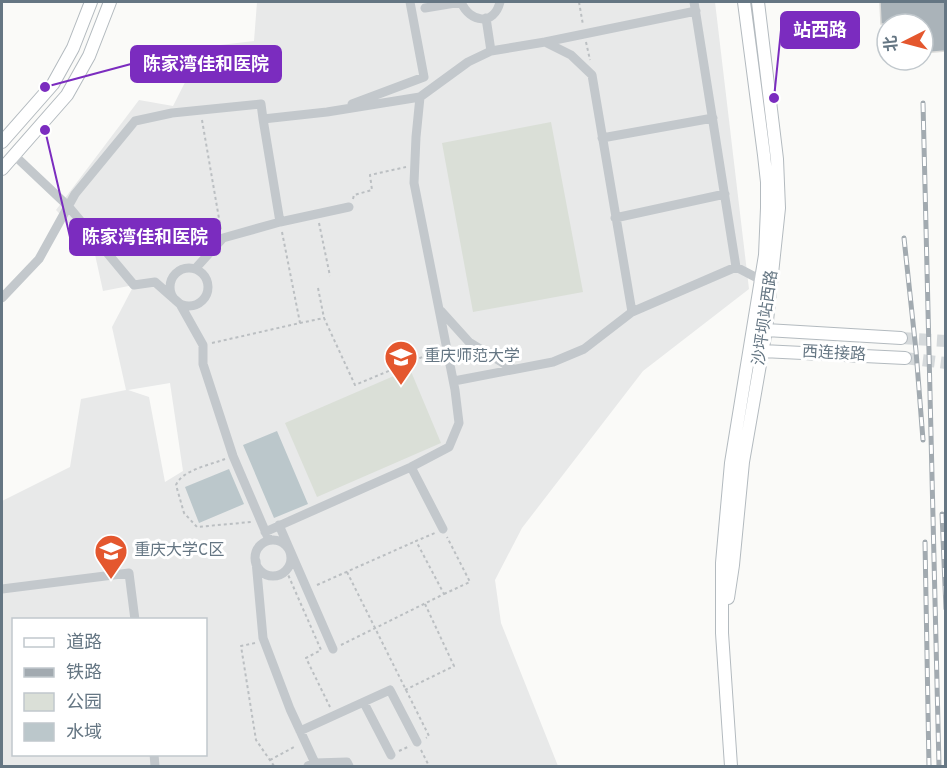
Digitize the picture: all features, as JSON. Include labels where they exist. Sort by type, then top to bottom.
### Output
[{"type":"main road","points":[[2,142],[53,84],[73,48],[91,2]]},
{"type":"main road","points":[[2,169],[67,94],[89,56],[110,2]]},
{"type":"main road","name":"沙坪坝站西路","points":[[731,766],[722,633],[722,562],[731,463],[765,255],[767,182],[744,2]]},
{"type":"main road","name":"沙坪坝站西路","points":[[722,633],[733,565],[743,462],[766,330],[775,256],[779,183],[758,2]]},
{"type":"main road","name":"西连接路","points":[[766,330],[901,338]]},
{"type":"main road","name":"西连接路","points":[[762,351],[905,358]]},
{"type":"street","points":[[327,112],[424,77],[410,2]]},
{"type":"street","points":[[425,8],[461,2],[465,12],[475,18],[486,18],[495,13],[500,2]]},
{"type":"street","points":[[263,119],[327,112],[420,97],[468,62],[490,51],[545,42],[695,6],[736,267]]},
{"type":"street","points":[[486,18],[490,51]]},
{"type":"street","points":[[545,42],[571,55],[592,75],[632,312]]},
{"type":"street","points":[[349,766],[347,762],[311,765],[305,742],[264,640],[256,561],[257,550],[279,525],[411,467],[449,447],[459,423],[454,381],[414,183],[420,97]]},
{"type":"street","points":[[2,298],[39,259],[75,194],[135,121],[172,113],[261,104],[280,222]]},
{"type":"street","points":[[602,138],[713,118]]},
{"type":"street","points":[[14,155],[68,206],[134,285],[155,282],[180,304],[192,306],[198,304],[206,296],[207,283],[201,272],[195,269],[182,269],[172,278],[170,290],[172,296],[180,304],[203,345],[202,364],[233,456],[260,522],[267,536],[281,542],[289,549],[291,560],[286,570],[277,575],[261,571],[256,561]]},
{"type":"street","points":[[615,218],[725,194]]},
{"type":"street","points":[[195,269],[223,238],[280,222],[349,207]]},
{"type":"street","points":[[736,267],[761,280]]},
{"type":"street","points":[[454,381],[553,362],[584,349],[632,312],[736,267]]},
{"type":"street","points":[[439,310],[469,342],[513,369]]},
{"type":"street","points":[[411,467],[443,529]]},
{"type":"street","points":[[279,525],[333,649]]},
{"type":"street","points":[[2,589],[129,573],[135,618]]},
{"type":"street","points":[[300,731],[390,690],[417,742]]},
{"type":"street","points":[[364,703],[391,755]]},
{"type":"path","points":[[200,110],[223,238]]},
{"type":"path","points":[[349,207],[354,195],[372,189],[370,175],[414,166]]},
{"type":"path","points":[[317,214],[330,276]]},
{"type":"path","points":[[280,222],[300,323]]},
{"type":"path","points":[[318,288],[324,318],[355,385],[447,347]]},
{"type":"path","points":[[203,345],[324,318]]},
{"type":"path","points":[[233,456],[183,476],[178,481],[176,485],[184,513],[197,527],[260,522]]},
{"type":"path","points":[[306,590],[443,529],[470,582],[333,649]]},
{"type":"path","points":[[416,541],[444,594]]},
{"type":"path","points":[[286,570],[321,650],[306,658],[335,716]]},
{"type":"path","points":[[347,572],[405,690],[454,666],[424,604]]},
{"type":"path","points":[[264,640],[241,646],[256,740],[274,766]]},
{"type":"path","points":[[270,760],[305,742]]},
{"type":"path","points":[[417,742],[429,766]]},
{"type":"shaded area","name":"重庆师范大学","points":[[257,2],[715,2],[749,289],[643,371],[522,528],[495,580],[501,623],[558,766],[2,766],[2,501],[70,467],[81,399],[126,390],[112,327],[134,285],[103,291],[94,250],[56,210],[139,100],[173,106],[203,47],[254,41]],"holes":[[[170,383],[183,471],[165,482],[149,397],[128,390]]]},
{"type":"green space","points":[[551,122],[583,292],[473,312],[442,143]]},
{"type":"green space","points":[[410,369],[441,443],[317,497],[285,423]]},
{"type":"water","points":[[277,431],[308,504],[274,518],[243,445]]},
{"type":"water","points":[[229,469],[244,504],[199,523],[185,487]]},
{"type":"building","points":[[880,2],[945,2],[945,51],[935,52],[935,12],[880,12]]},
{"type":"tunnel","points":[[901,338],[946,341]]},
{"type":"tunnel","points":[[905,358],[946,363]]},
{"type":"railway","points":[[923,103],[939,766]]},
{"type":"railway","points":[[904,238],[923,440]]},
{"type":"railway","points":[[942,514],[946,609]]},
{"type":"railway","points":[[925,542],[929,766]]},
{"type":"place","name":"陈家湾·佳和医院","points":[[45,87]]},
{"type":"place","name":"站西路","points":[[774,98]]},
{"type":"place","name":"陈家湾佳和医院","points":[[45,130]]},
{"type":"place","name":"重庆师范大学","points":[[401,386]]},
{"type":"place","name":"重庆大学C区","points":[[111,580]]}]
